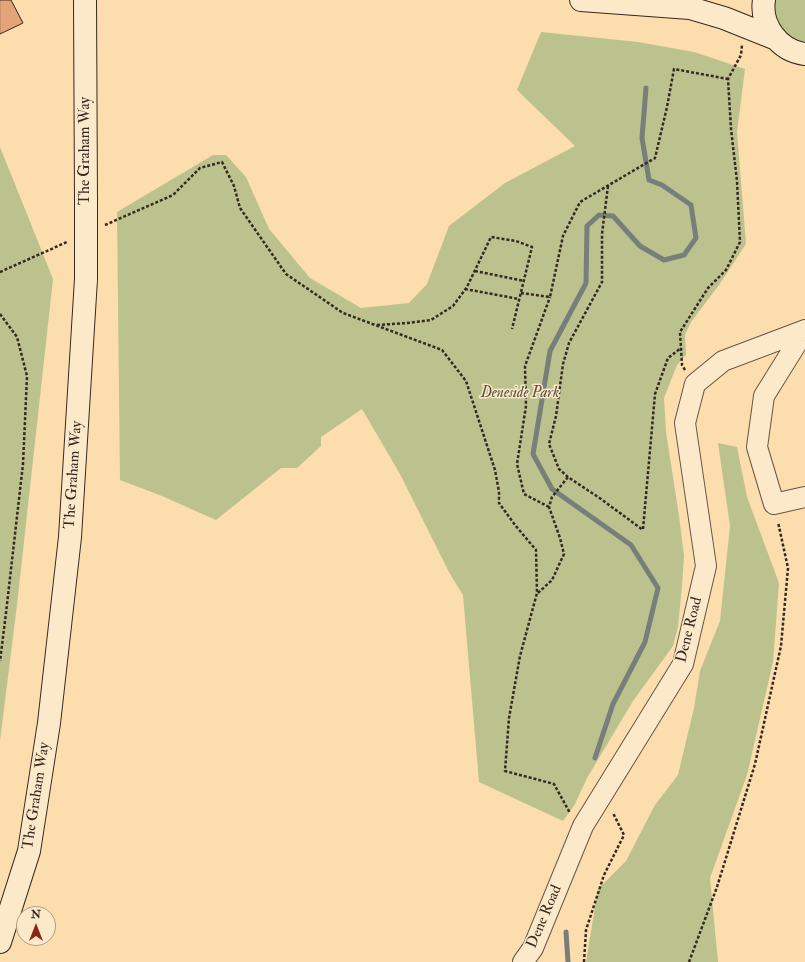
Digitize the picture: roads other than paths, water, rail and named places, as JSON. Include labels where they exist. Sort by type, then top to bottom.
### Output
[{"type":"main road","name":"The Graham Way","points":[[0,942],[29,851],[50,723],[70,536],[86,280],[85,0]]},
{"type":"main road","points":[[581,0],[690,8],[724,18],[774,38],[787,48],[805,54]]},
{"type":"main road","points":[[764,0],[763,7],[766,23],[774,38]]},
{"type":"street","name":"Dene Road","points":[[523,962],[533,948],[583,826],[683,664],[706,566],[685,423],[695,384],[723,361],[805,330]]},
{"type":"street","points":[[805,330],[764,396],[757,447],[774,504],[805,497]]},
{"type":"waterway","points":[[595,758],[613,704],[645,642],[658,588],[631,545],[552,489],[533,454],[550,351],[586,283],[587,226],[599,215],[613,216],[640,246],[664,260],[684,255],[696,238],[691,205],[662,185],[649,180],[642,138],[646,88]]},
{"type":"waterway","points":[[566,932],[568,962]]},
{"type":"park label","name":"Deneside Park","points":[[520,394]]}]
